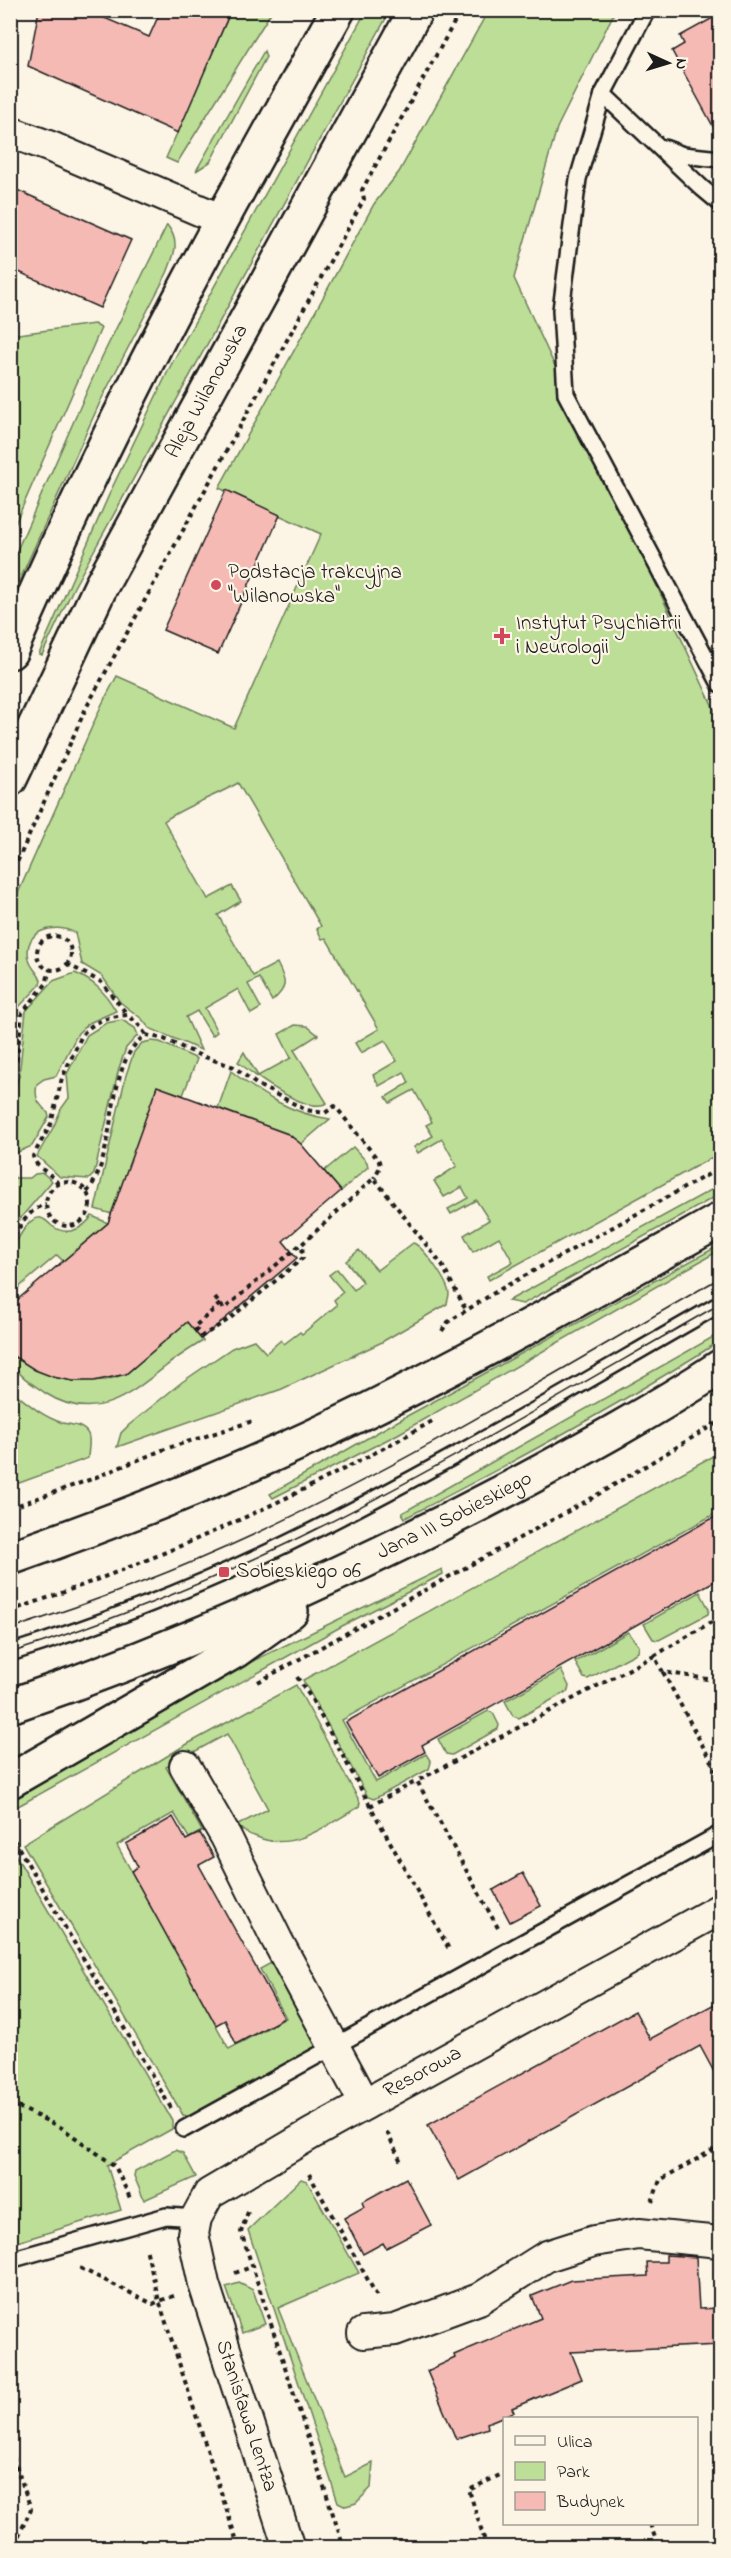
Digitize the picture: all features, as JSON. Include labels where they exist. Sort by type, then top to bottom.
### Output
[{"type":"main road","points":[[10,652],[45,571],[94,469],[220,219],[338,10]]},
{"type":"main road","name":"Aleja Wilanowska","points":[[10,779],[101,586],[416,10]]},
{"type":"main road","points":[[10,1558],[165,1501],[360,1414],[468,1359],[720,1220]]},
{"type":"main road","name":"Jana III Sobieskiego","points":[[10,1706],[198,1636],[347,1570],[537,1474],[652,1410],[720,1368]]},
{"type":"main road","points":[[10,1781],[235,1651],[347,1570]]},
{"type":"street","points":[[10,132],[62,151],[220,219]]},
{"type":"street","points":[[185,1766],[226,1837],[277,1940],[365,2104]]},
{"type":"street","name":"Resorowa","points":[[196,2218],[209,2194],[365,2104],[720,1909]]},
{"type":"street","points":[[190,2289],[196,2218]]},
{"type":"street","points":[[363,2333],[396,2330],[479,2299],[548,2256],[594,2241],[639,2234],[720,2242]]},
{"type":"street","name":"Stanisława Lentza","points":[[190,2289],[289,2547]]},
{"type":"lane","points":[[647,10],[603,93],[578,179],[561,310],[566,394],[720,684]]},
{"type":"lane","points":[[603,93],[720,203]]},
{"type":"lane","points":[[656,144],[683,155],[720,159]]},
{"type":"lane","points":[[10,1653],[157,1600],[288,1543],[394,1488],[720,1304]]},
{"type":"lane","points":[[184,2129],[720,1834]]},
{"type":"lane","points":[[10,2260],[166,2216],[196,2218]]},
{"type":"path","points":[[10,878],[86,708],[364,200],[362,190],[461,10]]},
{"type":"path","points":[[52,936],[60,937],[71,949],[71,957],[67,964],[61,969],[50,969],[40,962],[37,954],[44,939],[52,936]]},
{"type":"path","points":[[67,964],[101,982],[146,1035],[164,1039],[198,1055],[234,1067],[256,1084],[306,1110],[325,1113],[335,1106],[379,1161],[380,1167],[374,1178],[302,1244],[224,1309],[215,1298]]},
{"type":"path","points":[[10,1087],[17,1058],[22,1013],[25,1006],[45,984],[50,969]]},
{"type":"path","points":[[58,1184],[55,1178],[34,1162],[33,1156],[51,1124],[62,1078],[86,1029],[101,1020],[128,1015]]},
{"type":"path","points":[[87,1192],[98,1175],[121,1077],[132,1047],[146,1035]]},
{"type":"path","points":[[437,1339],[448,1322],[466,1310],[720,1168]]},
{"type":"path","points":[[374,1178],[442,1265],[466,1310]]},
{"type":"path","points":[[10,1244],[27,1216],[33,1210],[46,1204],[52,1189],[58,1184],[74,1182],[82,1185],[87,1192],[91,1207],[82,1221],[75,1225],[59,1224],[53,1219],[46,1204]]},
{"type":"path","points":[[220,1304],[194,1327],[202,1336],[228,1320],[303,1258],[302,1244]]},
{"type":"path","points":[[10,1508],[90,1480],[165,1449],[263,1418]]},
{"type":"path","points":[[256,1683],[600,1494],[720,1421]]},
{"type":"path","points":[[370,1806],[654,1656],[720,1617]]},
{"type":"path","points":[[654,1656],[720,1776]]},
{"type":"path","points":[[663,1672],[720,1681]]},
{"type":"path","points":[[297,1677],[312,1698],[464,1976]]},
{"type":"path","points":[[720,1769],[720,1776]]},
{"type":"path","points":[[417,1781],[511,1950]]},
{"type":"path","points":[[14,1840],[184,2129]]},
{"type":"path","points":[[10,2103],[62,2128],[115,2166],[132,2202]]},
{"type":"path","points":[[384,2127],[402,2164]]},
{"type":"path","points":[[639,2234],[660,2180],[720,2146]]},
{"type":"path","points":[[305,2166],[396,2330]]},
{"type":"path","points":[[249,2209],[241,2232],[344,2547]]},
{"type":"path","points":[[145,2244],[159,2301],[239,2547]]},
{"type":"path","points":[[71,2264],[153,2304],[190,2289]]},
{"type":"path","points":[[10,2448],[31,2509],[18,2537],[10,2538]]},
{"type":"path","points":[[487,2547],[468,2490],[503,2473]]},
{"type":"path","points":[[651,2525],[659,2547]]},
{"type":"green space","points":[[231,11],[272,11],[177,163],[166,158]]},
{"type":"green space","points":[[366,11],[390,11],[74,587],[42,655],[39,654],[112,488],[171,365]]},
{"type":"green space","name":"Instytut Psychiatrii i Neurologii","points":[[488,11],[615,11],[557,128],[514,278],[720,722],[720,1153],[489,1280],[487,1276],[513,1262],[499,1237],[473,1252],[464,1235],[489,1220],[476,1200],[451,1214],[448,1209],[468,1198],[462,1187],[444,1197],[434,1181],[457,1166],[442,1139],[418,1153],[414,1147],[433,1136],[426,1125],[432,1122],[414,1090],[390,1103],[386,1097],[409,1083],[404,1072],[379,1086],[373,1075],[397,1061],[385,1040],[361,1053],[355,1043],[379,1029],[326,938],[322,939],[317,929],[321,926],[238,783],[164,821],[208,899],[232,886],[241,901],[218,915],[253,976],[277,963],[284,979],[281,992],[272,1001],[259,978],[248,984],[261,1008],[251,1014],[238,989],[205,1008],[217,1032],[212,1036],[197,1011],[186,1017],[201,1050],[149,1028],[142,1019],[120,1002],[102,976],[82,964],[75,933],[58,928],[42,931],[30,941],[28,949],[30,962],[41,980],[40,985],[18,1008],[11,1070],[11,909],[102,704],[117,676],[234,728],[321,534],[219,488],[374,204],[399,172]]},
{"type":"green space","points":[[264,51],[266,57],[210,162],[196,171]]},
{"type":"green space","points":[[167,225],[174,237],[175,249],[167,273],[101,400],[11,599],[11,564],[102,357]]},
{"type":"green space","points":[[94,324],[101,328],[11,533],[11,335]]},
{"type":"green space","points":[[75,973],[99,988],[116,1011],[89,1023],[78,1033],[56,1076],[44,1079],[37,1084],[38,1100],[49,1117],[32,1146],[18,1152],[11,1159],[11,1101],[19,1076],[26,1011],[53,981]]},
{"type":"green space","points":[[122,1020],[135,1028],[138,1035],[126,1048],[119,1068],[94,1174],[89,1179],[60,1177],[37,1156],[69,1098],[67,1074],[87,1035],[106,1023]]},
{"type":"green space","points":[[295,1025],[307,1026],[318,1035],[294,1050],[327,1103],[307,1104],[295,1099],[268,1084],[238,1062],[244,1052],[258,1076],[291,1058],[279,1034]]},
{"type":"green space","points":[[160,1042],[197,1059],[183,1095],[158,1087],[112,1214],[95,1209],[126,1075],[134,1052],[142,1043]]},
{"type":"green space","points":[[231,1071],[253,1088],[277,1102],[303,1113],[330,1119],[301,1144],[288,1134],[218,1108]]},
{"type":"green space","points":[[353,1147],[367,1162],[368,1167],[341,1191],[324,1171]]},
{"type":"green space","points":[[11,1170],[15,1178],[30,1178],[35,1174],[43,1173],[52,1181],[18,1221],[11,1234]]},
{"type":"green space","points":[[720,1185],[720,1194],[523,1304],[508,1301]]},
{"type":"green space","points":[[92,1216],[108,1223],[63,1261],[57,1255],[11,1294],[11,1256],[18,1239],[32,1221],[41,1218],[58,1229],[69,1231],[84,1225]]},
{"type":"green space","points":[[413,1243],[429,1257],[440,1273],[448,1288],[447,1304],[380,1343],[282,1389],[117,1447],[121,1433],[129,1425],[182,1382],[232,1348],[254,1340],[266,1353],[281,1340],[284,1344],[300,1332],[302,1334],[337,1305],[334,1300],[343,1292],[329,1275],[337,1269],[354,1290],[363,1282],[346,1261],[359,1250],[377,1270]]},
{"type":"green space","points":[[720,1245],[720,1250],[398,1434],[273,1498],[270,1494],[385,1428]]},
{"type":"green space","points":[[187,1322],[203,1341],[137,1388],[109,1403],[79,1406],[63,1402],[31,1383],[14,1367],[12,1362],[16,1358],[53,1377],[73,1381],[106,1380],[126,1374]]},
{"type":"green space","points":[[720,1333],[720,1341],[604,1411],[405,1518],[402,1513]]},
{"type":"green space","points":[[11,1390],[49,1417],[86,1431],[89,1439],[88,1458],[11,1486]]},
{"type":"green space","points":[[720,1452],[720,1511],[342,1720],[376,1782],[426,1754],[431,1762],[429,1769],[374,1799],[368,1797],[303,1680]]},
{"type":"green space","points":[[442,1569],[443,1574],[344,1625],[11,1810],[10,1802],[175,1704],[253,1661]]},
{"type":"green space","points":[[700,1592],[709,1609],[708,1614],[659,1640],[653,1639],[644,1624]]},
{"type":"green space","points":[[628,1632],[639,1646],[638,1652],[588,1679],[584,1678],[575,1662]]},
{"type":"green space","points":[[561,1670],[569,1686],[568,1691],[519,1718],[513,1716],[505,1701]]},
{"type":"green space","points":[[296,1685],[360,1802],[359,1807],[323,1828],[297,1839],[271,1841],[246,1833],[238,1825],[268,1809],[227,1734],[166,1767],[202,1831],[189,1838],[174,1813],[117,1845],[229,2049],[286,2018],[260,1969],[273,1962],[318,2043],[317,2048],[192,2117],[183,2115],[23,1844],[182,1747]]},
{"type":"green space","points":[[488,1711],[493,1713],[499,1725],[498,1729],[452,1755],[446,1754],[438,1739]]},
{"type":"green space","points":[[13,1851],[172,2120],[172,2129],[107,2165],[121,2210],[11,2244],[10,1852]]},
{"type":"green space","points":[[175,2150],[183,2153],[196,2177],[144,2200],[134,2176],[135,2171]]},
{"type":"green space","points":[[301,2179],[307,2181],[359,2273],[278,2308],[345,2477],[373,2463],[371,2488],[356,2503],[346,2506],[338,2502],[248,2230]]},
{"type":"green space","points":[[239,2283],[253,2290],[265,2324],[242,2333],[226,2287]]},
{"type":"building","points":[[39,10],[86,10],[149,37],[161,10],[231,10],[178,133],[28,66]]},
{"type":"building","points":[[720,14],[720,139],[672,51],[684,44],[680,36]]},
{"type":"building","points":[[10,187],[131,240],[100,308],[10,268]]},
{"type":"building","name":"Podstacja trakcyjna \"Wilanowska\"","points":[[226,490],[280,515],[218,654],[163,630]]},
{"type":"building","points":[[157,1086],[288,1134],[301,1144],[341,1191],[283,1241],[297,1258],[201,1339],[187,1322],[126,1374],[94,1381],[73,1381],[35,1370],[10,1354],[10,1306],[108,1223]]},
{"type":"building","points":[[720,1514],[720,1578],[422,1745],[425,1752],[378,1778],[346,1722]]},
{"type":"building","points":[[173,1817],[186,1840],[200,1833],[214,1857],[199,1865],[284,2018],[236,2044],[225,2020],[216,2025],[131,1871],[138,1867],[126,1844]]},
{"type":"building","points":[[523,1873],[541,1906],[510,1922],[493,1890]]},
{"type":"building","points":[[720,2001],[720,2083],[700,2046],[459,2180],[428,2125],[635,2011],[650,2039]]},
{"type":"building","points":[[406,2178],[431,2225],[386,2248],[383,2243],[363,2254],[344,2218],[364,2207],[362,2202]]},
{"type":"building","points":[[666,2255],[696,2257],[699,2309],[720,2308],[720,2345],[571,2352],[582,2379],[512,2408],[514,2412],[487,2423],[488,2428],[456,2439],[427,2371],[455,2358],[454,2355],[541,2318],[532,2296],[571,2280],[648,2276],[647,2262],[666,2262]]},
{"type":"tram line","points":[[10,1629],[104,1597],[165,1573],[225,1548],[315,1505],[432,1443],[720,1278]]},
{"type":"tram line","points":[[10,1653],[151,1603],[288,1543],[398,1487],[720,1304]]},
{"type":"place","name":"Podstacja trakcyjna \"Wilanowska\"","points":[[216,585]]},
{"type":"place","name":"Instytut Psychiatrii i Neurologii","points":[[502,636]]},
{"type":"place","name":"Sobieskiego 06","points":[[224,1572]]}]
